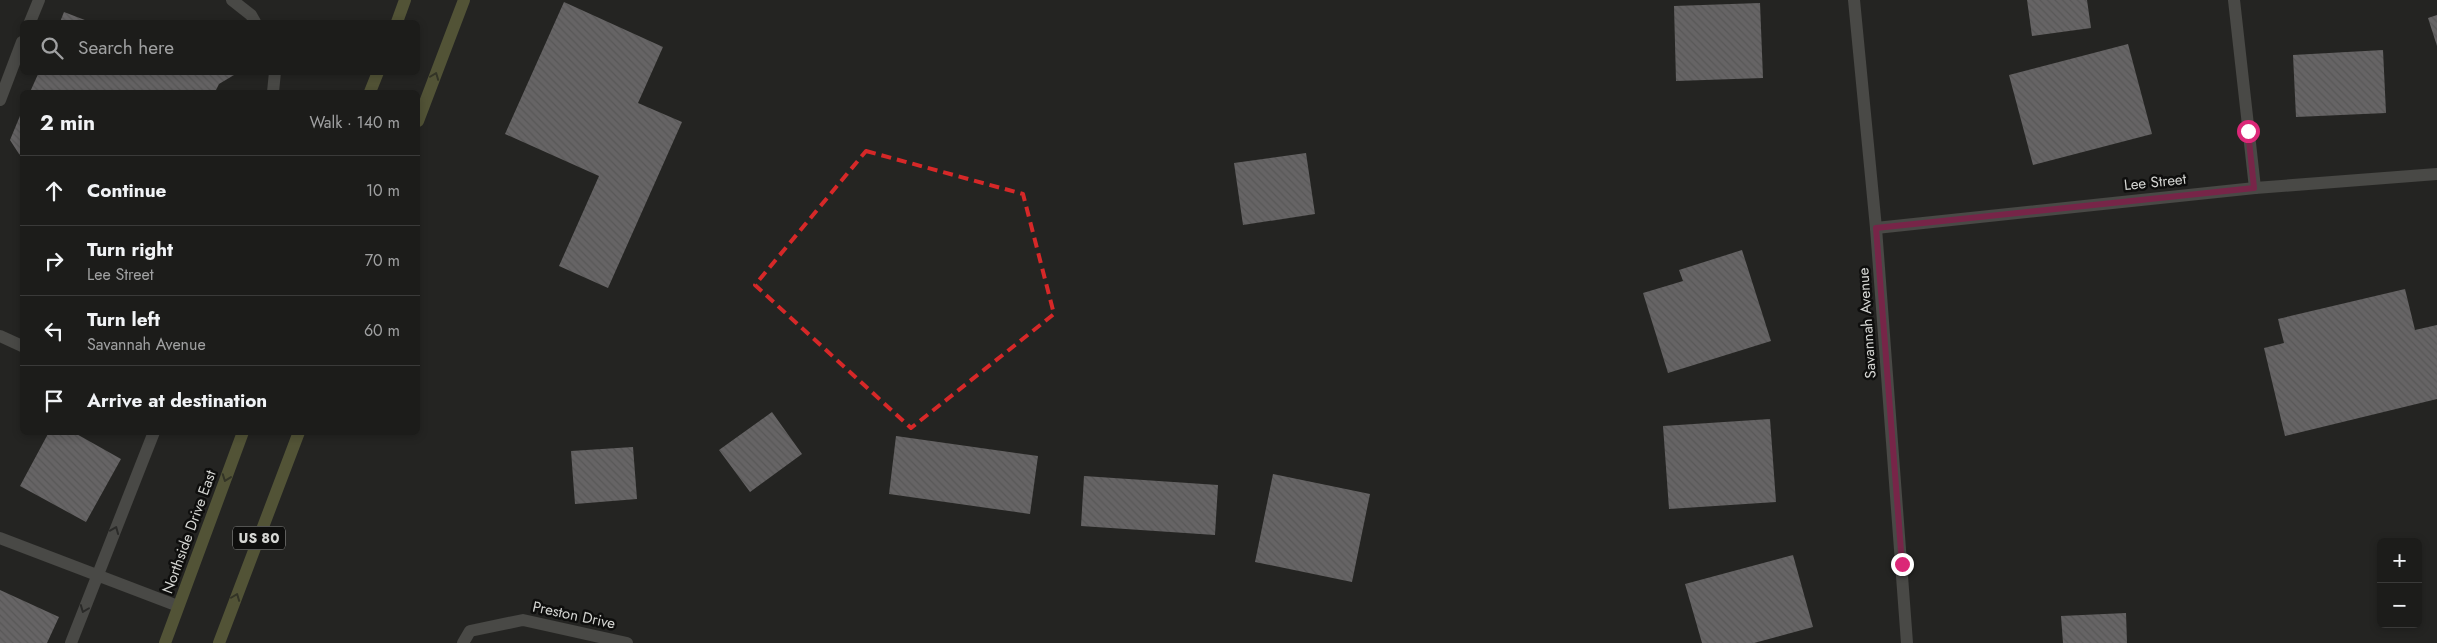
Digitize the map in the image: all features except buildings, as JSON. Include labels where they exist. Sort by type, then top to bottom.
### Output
[{"type":"main road","points":[[398,20],[405,0]]},
{"type":"main road","points":[[420,116],[464,0]]},
{"type":"main road","points":[[371,90],[377,75]]},
{"type":"main road","name":"Northside Drive East","points":[[165,643],[242,435]]},
{"type":"main road","name":"US 80","points":[[219,643],[298,435]]},
{"type":"street","points":[[31,20],[39,0]]},
{"type":"street","points":[[232,0],[251,15],[254,20]]},
{"type":"street","name":"Savannah Avenue","points":[[1854,0],[1876,228],[1907,643]]},
{"type":"street","points":[[2234,0],[2254,188]]},
{"type":"street","points":[[0,100],[20,47]]},
{"type":"street","points":[[274,90],[275,75]]},
{"type":"street","name":"Lee Street","points":[[1876,228],[2254,188],[2437,174]]},
{"type":"street","points":[[0,336],[20,345]]},
{"type":"street","points":[[71,643],[153,435]]},
{"type":"street","points":[[0,538],[178,606]]},
{"type":"street","name":"Preston Drive","points":[[463,643],[470,630],[523,620],[627,643]]},
{"type":"highlighted area","points":[[866,151],[1023,194],[1054,314],[911,428],[755,285]]},
{"type":"route","points":[[1902,564],[1876,228],[2254,188],[2248,131]]}]
